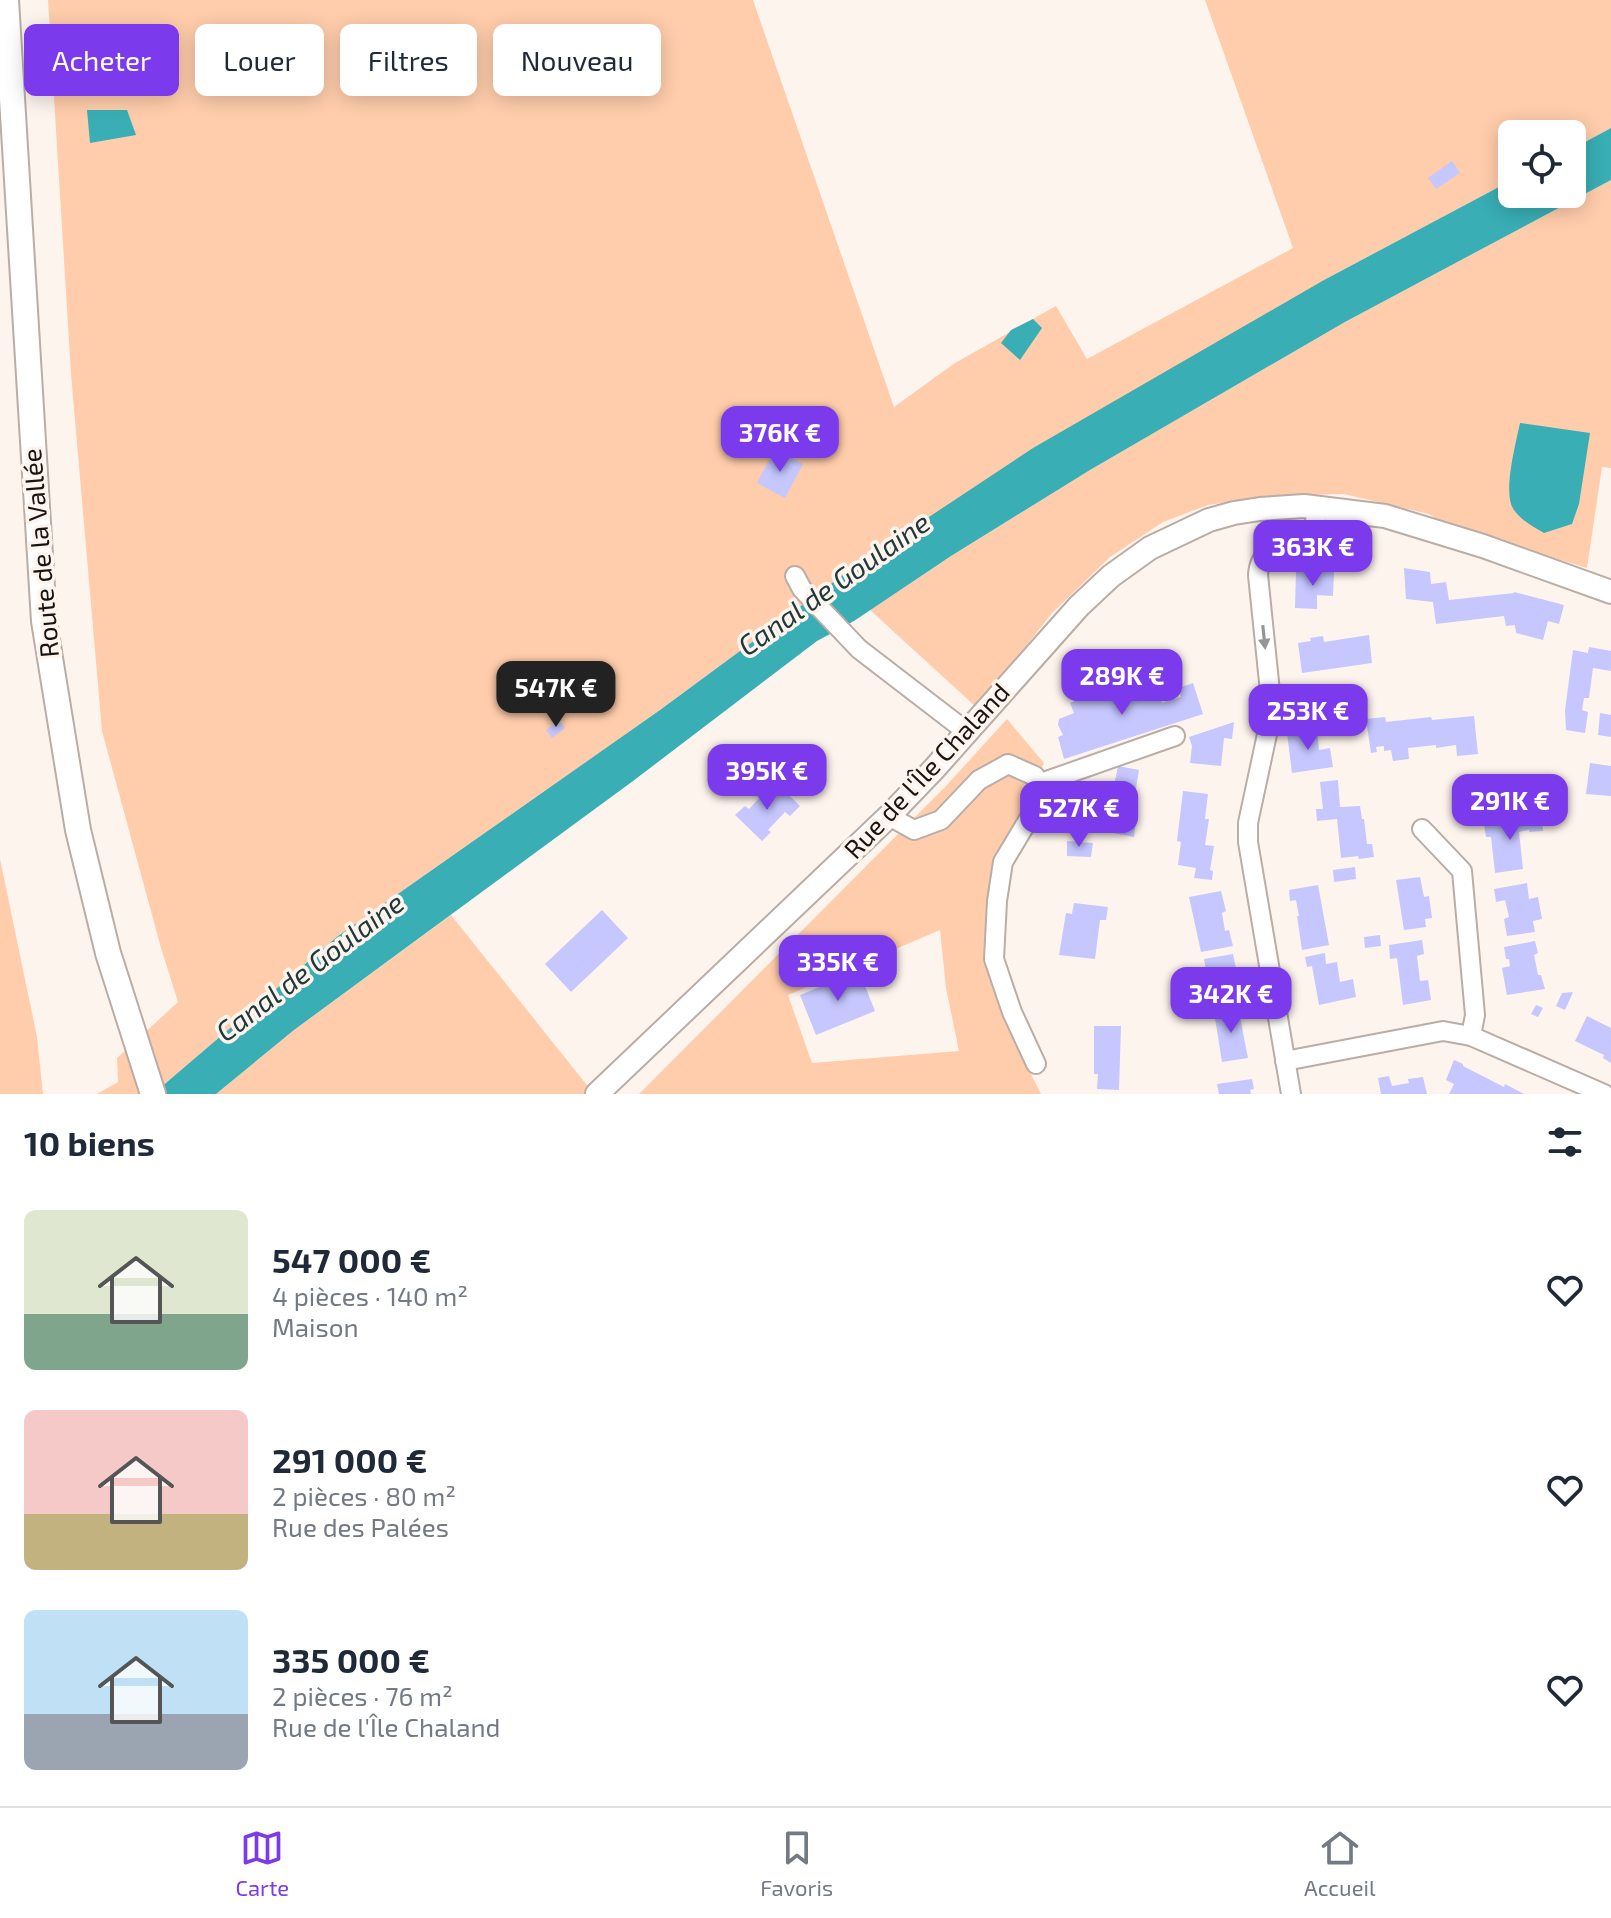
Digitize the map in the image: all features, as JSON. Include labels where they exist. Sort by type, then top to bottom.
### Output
[{"type":"main road","name":"Route de la Vallée","points":[[6,0],[44,621],[78,830],[108,953],[153,1094]]},
{"type":"street","name":"Rue de l'Île Chaland","points":[[597,1094],[889,816],[1079,606],[1132,559],[1180,533],[1234,513],[1318,507],[1396,519],[1483,546],[1611,592]]},
{"type":"street","points":[[1291,1094],[1248,842],[1248,823],[1272,711],[1258,566],[1265,555],[1283,543],[1303,538],[1313,529],[1318,507]]},
{"type":"street","points":[[799,582],[859,649],[967,732]]},
{"type":"street","points":[[1038,784],[1175,736]]},
{"type":"street","points":[[889,816],[914,830],[941,820],[979,780],[1008,764],[1035,776],[1042,797],[1003,862],[994,959],[1012,1012],[1036,1064]]},
{"type":"street","points":[[1422,829],[1462,871],[1475,1015],[1471,1036]]},
{"type":"street","points":[[1285,1061],[1443,1031],[1471,1036],[1604,1094]]},
{"type":"shaded area","points":[[48,0],[753,0],[894,407],[955,363],[1056,306],[1087,359],[1293,248],[1205,0],[1611,0],[1611,128],[1586,141],[1586,120],[1498,120],[1498,187],[1324,280],[855,566],[660,710],[338,936],[153,1094],[97,1094],[118,1082],[117,1058],[178,1002],[102,731],[71,374],[54,96],[179,96],[179,24],[49,24]]},
{"type":"shaded area","points":[[1611,180],[1611,468],[1602,467],[1587,568],[1447,526],[1429,514],[1344,494],[1268,496],[1208,505],[1163,522],[1110,557],[1052,613],[999,681],[975,706],[870,610],[1090,470],[1345,322],[1559,208],[1586,208],[1586,193]]},
{"type":"shaded area","points":[[1007,719],[1044,763],[996,859],[986,933],[989,978],[1007,1026],[1041,1094],[639,1094],[946,786]],"holes":[[[940,930],[946,988],[959,1051],[812,1063],[788,995]]]},
{"type":"shaded area","points":[[0,859],[37,1037],[43,1094],[0,1094]]},
{"type":"shaded area","points":[[451,915],[594,1094],[216,1094],[294,1030]]},
{"type":"water","points":[[87,110],[127,110],[136,135],[90,143]]},
{"type":"water","points":[[1611,128],[1611,180],[1586,193],[1586,141]]},
{"type":"water","name":"Canal de Goulaine","points":[[1498,187],[1498,208],[1559,208],[1345,322],[1090,470],[951,556],[854,621],[817,641],[633,781],[294,1030],[216,1094],[153,1094],[338,936],[660,710],[855,566],[1033,448],[1324,280]]},
{"type":"water","points":[[1033,319],[1042,328],[1020,360],[1001,343],[1011,330]]},
{"type":"water","points":[[1520,423],[1590,433],[1579,504],[1572,524],[1544,533],[1514,510],[1509,492]]},
{"type":"building","points":[[1452,161],[1460,173],[1436,189],[1428,178]]},
{"type":"building","points":[[775,449],[803,464],[785,498],[757,483]]},
{"type":"building","points":[[1404,568],[1430,572],[1431,584],[1446,582],[1449,600],[1514,592],[1564,605],[1559,624],[1548,621],[1543,640],[1516,633],[1515,625],[1506,626],[1504,616],[1436,624],[1433,602],[1406,599]]},
{"type":"building","points":[[1296,571],[1334,572],[1333,596],[1317,595],[1317,609],[1295,608]]},
{"type":"building","points":[[1369,635],[1372,663],[1302,673],[1298,643],[1323,636],[1324,642]]},
{"type":"building","points":[[1589,647],[1611,651],[1611,671],[1593,668],[1589,698],[1584,698],[1582,710],[1588,712],[1585,733],[1566,730],[1565,710],[1573,650],[1588,653]]},
{"type":"building","points":[[1103,654],[1107,664],[1091,672],[1086,662]]},
{"type":"building","points":[[1193,683],[1203,714],[1064,759],[1058,737],[1063,735],[1058,725],[1059,719],[1074,713],[1070,703],[1118,685],[1122,698],[1155,686],[1162,703],[1181,697],[1179,688]]},
{"type":"building","points":[[1600,713],[1611,715],[1611,737],[1598,735]]},
{"type":"building","points":[[1474,716],[1478,754],[1457,756],[1456,745],[1408,748],[1409,759],[1393,761],[1391,750],[1384,751],[1384,746],[1376,747],[1377,752],[1371,753],[1366,719],[1385,717],[1386,722]]},
{"type":"building","points":[[559,720],[565,728],[552,738],[546,730]]},
{"type":"building","points":[[1234,722],[1232,739],[1224,738],[1221,766],[1190,763],[1192,746],[1189,737]]},
{"type":"building","points":[[1317,729],[1319,750],[1330,748],[1333,767],[1292,773],[1287,733]]},
{"type":"building","points":[[1590,763],[1611,766],[1611,796],[1586,794]]},
{"type":"building","points":[[1118,766],[1139,770],[1134,800],[1123,798],[1122,803],[1130,804],[1127,820],[1136,821],[1134,837],[1067,824],[1067,799],[1095,788],[1095,804],[1117,802],[1118,798],[1112,796]]},
{"type":"building","points":[[1338,780],[1340,807],[1360,806],[1367,844],[1372,844],[1374,857],[1341,858],[1337,819],[1317,821],[1316,809],[1323,809],[1320,782]]},
{"type":"building","points":[[779,785],[800,806],[790,816],[785,812],[762,841],[735,815],[745,806],[749,809],[765,792],[769,795]]},
{"type":"building","points":[[1183,791],[1208,794],[1205,819],[1209,819],[1205,845],[1214,846],[1210,870],[1213,871],[1212,880],[1194,878],[1196,868],[1178,865],[1181,842],[1177,841]]},
{"type":"building","points":[[1542,818],[1543,831],[1519,832],[1523,869],[1495,873],[1491,837],[1486,837],[1484,824]]},
{"type":"building","points":[[1067,841],[1093,843],[1091,857],[1067,856]]},
{"type":"building","points":[[1355,867],[1356,879],[1334,882],[1333,870]]},
{"type":"building","points":[[1420,877],[1424,897],[1429,896],[1432,918],[1425,919],[1426,927],[1404,930],[1396,880]]},
{"type":"building","points":[[1527,883],[1529,899],[1538,897],[1542,919],[1533,921],[1535,932],[1507,936],[1504,919],[1509,917],[1505,900],[1496,902],[1494,889]]},
{"type":"building","points":[[1318,885],[1329,945],[1302,950],[1296,900],[1290,901],[1289,890]]},
{"type":"building","points":[[1221,891],[1226,911],[1222,913],[1225,931],[1229,930],[1233,946],[1201,952],[1189,897]]},
{"type":"building","points":[[1074,903],[1108,907],[1106,920],[1100,920],[1095,959],[1059,955],[1066,913],[1072,914]]},
{"type":"building","points":[[602,910],[628,938],[571,992],[545,964]]},
{"type":"building","points":[[1380,935],[1381,946],[1365,948],[1364,937]]},
{"type":"building","points":[[1422,940],[1424,954],[1417,956],[1420,981],[1428,980],[1431,1000],[1403,1005],[1397,958],[1390,959],[1389,945]]},
{"type":"building","points":[[1535,941],[1538,975],[1541,975],[1545,989],[1507,995],[1502,968],[1510,966],[1504,947]]},
{"type":"building","points":[[1325,953],[1326,964],[1337,962],[1340,982],[1353,979],[1356,997],[1319,1005],[1312,966],[1307,967],[1305,957]]},
{"type":"building","points":[[1233,954],[1238,978],[1233,979],[1236,997],[1200,1004],[1197,989],[1209,987],[1204,959]]},
{"type":"building","points":[[859,971],[875,1011],[816,1035],[800,995]]},
{"type":"building","points":[[1573,992],[1565,1010],[1556,1006],[1562,993]]},
{"type":"building","points":[[1536,1005],[1543,1008],[1538,1017],[1531,1014]]},
{"type":"building","points":[[1238,1007],[1248,1058],[1222,1062],[1214,1012]]},
{"type":"building","points":[[1587,1016],[1611,1028],[1611,1063],[1603,1058],[1604,1055],[1575,1041]]},
{"type":"building","points":[[1094,1026],[1121,1026],[1119,1090],[1097,1089]]},
{"type":"building","points":[[1454,1060],[1504,1087],[1505,1084],[1524,1094],[1449,1094],[1454,1084],[1446,1080]]},
{"type":"building","points":[[1389,1076],[1392,1086],[1423,1077],[1427,1094],[1381,1094],[1378,1078]]},
{"type":"building","points":[[1252,1079],[1254,1089],[1250,1090],[1251,1094],[1219,1094],[1217,1084]]}]
